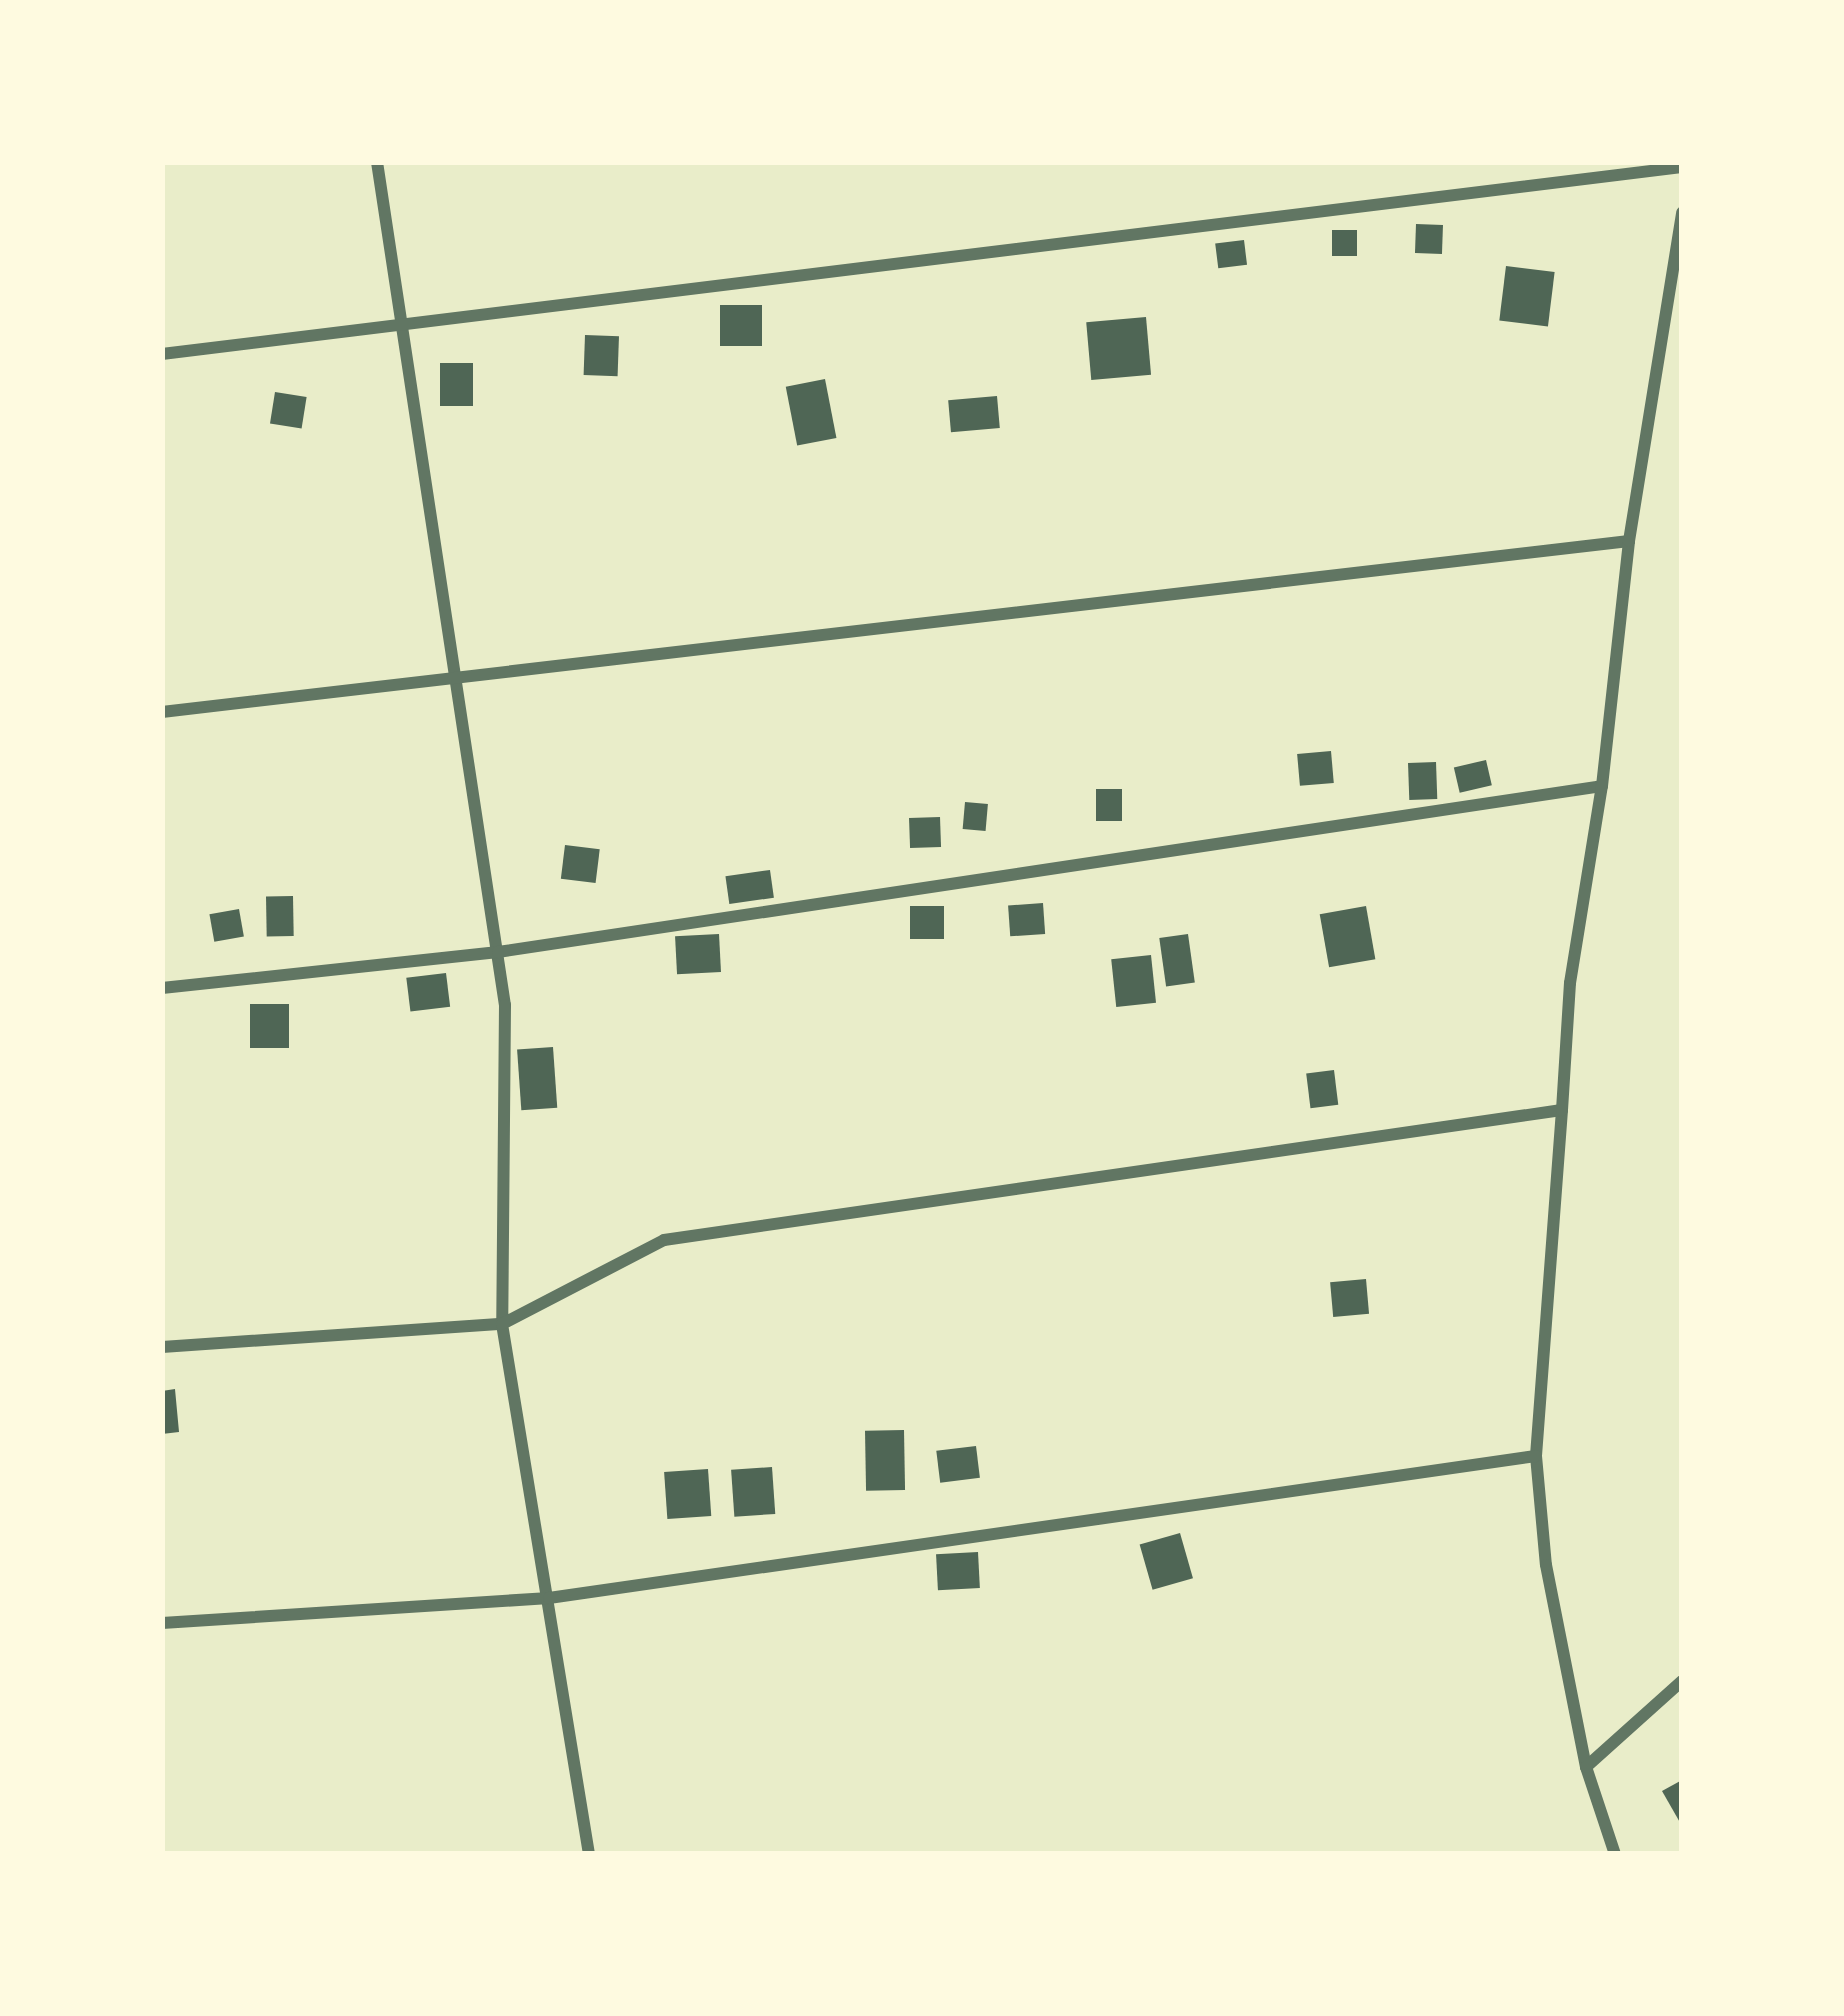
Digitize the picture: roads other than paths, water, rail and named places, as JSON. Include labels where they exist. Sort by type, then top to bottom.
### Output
[{"type":"street","points":[[376,162],[506,1004],[502,1324],[590,1854]]},
{"type":"street","points":[[162,353],[1682,167]]},
{"type":"street","points":[[1615,1854],[1586,1767],[1546,1565],[1536,1456],[1570,983],[1602,786],[1629,541],[1682,212]]},
{"type":"street","points":[[162,712],[457,682],[1629,541]]},
{"type":"street","points":[[162,988],[498,952],[1602,786]]},
{"type":"street","points":[[162,1347],[502,1324],[664,1240],[1562,1109]]},
{"type":"street","points":[[162,1623],[549,1598],[1536,1456]]},
{"type":"street","points":[[1586,1767],[1682,1681]]}]
